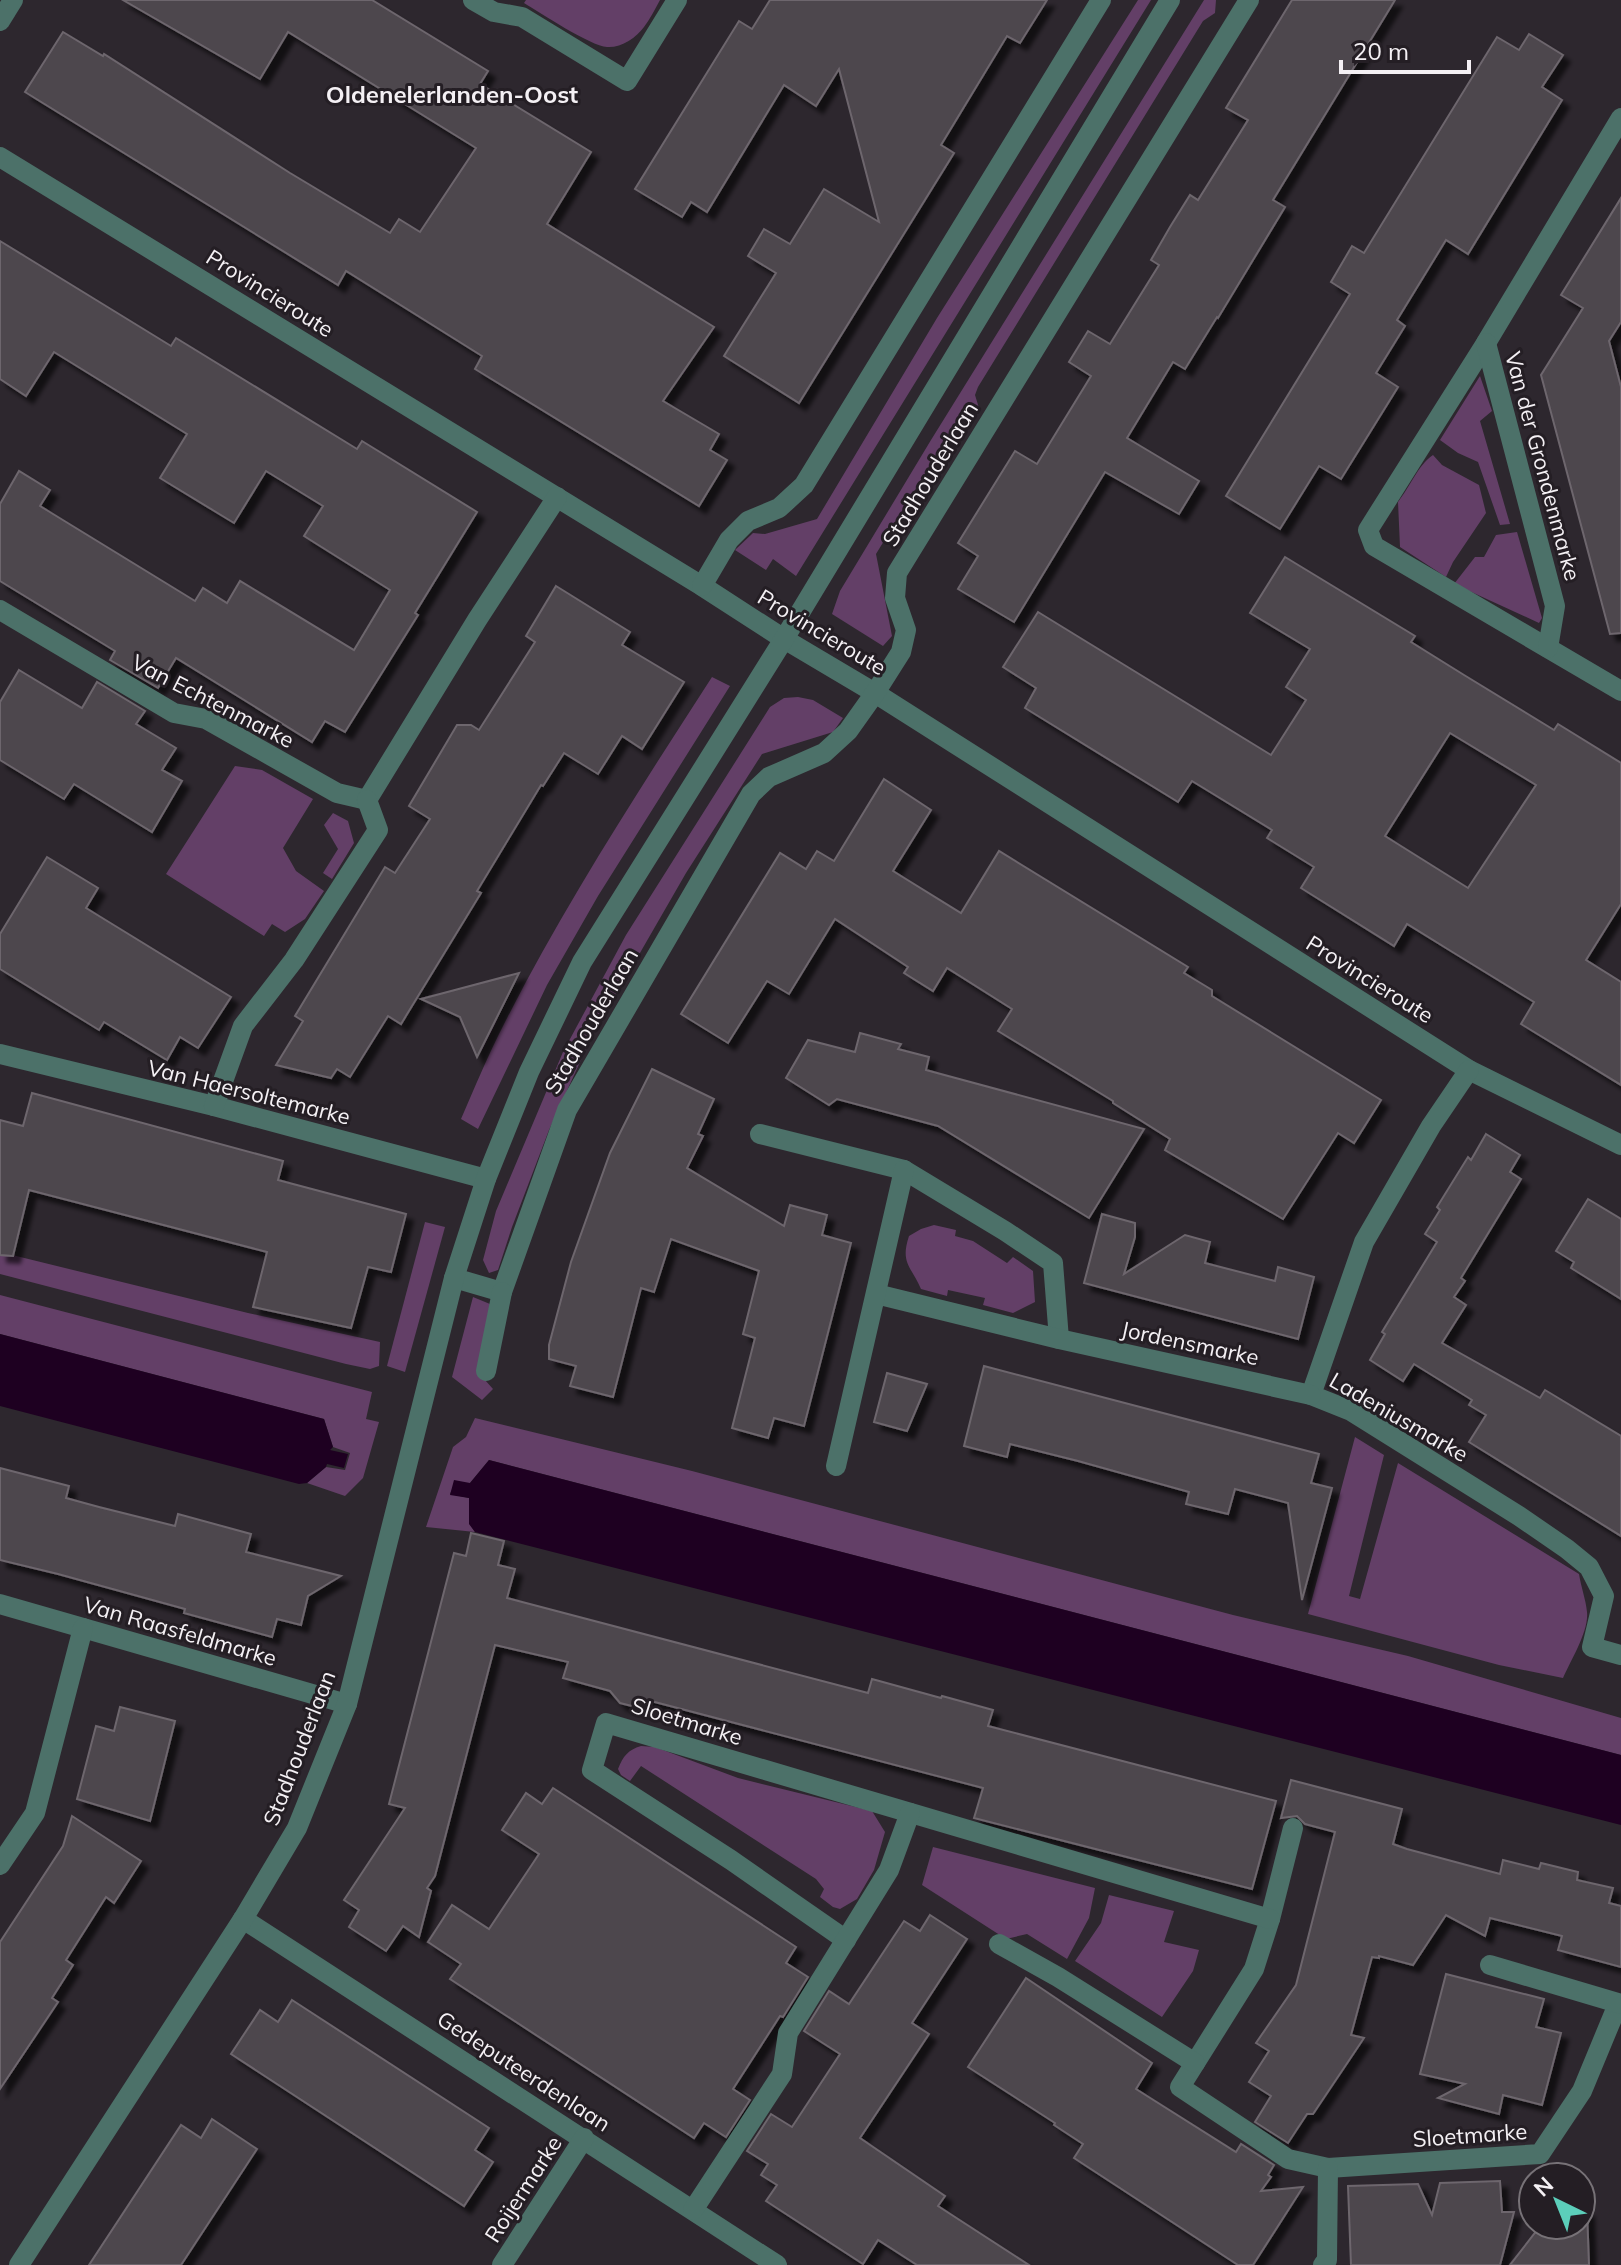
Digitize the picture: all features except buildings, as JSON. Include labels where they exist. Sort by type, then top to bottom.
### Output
[{"type":"street","points":[[0,21],[13,0]]},
{"type":"street","points":[[473,0],[522,17],[627,81],[677,0]]},
{"type":"street","points":[[702,586],[738,530],[748,521],[779,508],[804,485],[1101,0]]},
{"type":"street","name":"Stadhouderlaan","points":[[19,2265],[243,1919],[297,1828],[347,1704],[454,1278],[486,1179],[529,1072],[582,962],[784,639],[1170,0]]},
{"type":"street","name":"Stadhouderlaan","points":[[486,1371],[502,1292],[567,1110],[751,794],[769,777],[824,753],[848,731],[901,652],[906,630],[895,598],[897,573],[1249,0]]},
{"type":"street","name":"Van der Grondenmarke","points":[[1621,118],[1486,343],[1368,530],[1374,546],[1621,691]]},
{"type":"street","name":"Provincieroute","points":[[0,157],[875,693],[1469,1070],[1621,1145]]},
{"type":"street","name":"Van der Grondenmarke","points":[[1486,343],[1555,606],[1548,648]]},
{"type":"street","points":[[214,1106],[243,1026],[294,960],[378,830],[367,800],[477,620],[557,497]]},
{"type":"street","name":"Van Echtenmarke","points":[[0,610],[174,713],[206,719],[337,793],[367,800]]},
{"type":"street","name":"Van Haersoltemarke","points":[[0,1054],[214,1106],[486,1179]]},
{"type":"street","name":"Ladeniusmarke","points":[[1469,1070],[1431,1126],[1364,1242],[1311,1395],[1351,1411],[1519,1516],[1589,1567],[1604,1596],[1592,1647],[1621,1655]]},
{"type":"street","points":[[760,1134],[904,1170],[1053,1263],[1059,1339]]},
{"type":"street","points":[[836,1466],[904,1170]]},
{"type":"street","points":[[454,1278],[502,1292]]},
{"type":"street","name":"Jordensmarke","points":[[876,1294],[1059,1339],[1311,1395]]},
{"type":"street","name":"Van Raasfeldmarke","points":[[0,1604],[347,1704]]},
{"type":"street","points":[[0,1865],[35,1813],[83,1628]]},
{"type":"street","name":"Sloetmarke","points":[[846,1940],[731,1860],[592,1770],[606,1723],[1270,1919]]},
{"type":"street","points":[[693,2210],[782,2074],[788,2033],[889,1870],[910,1813]]},
{"type":"street","name":"Sloetmarke","points":[[1293,1828],[1254,1969],[1180,2087],[1288,2159],[1328,2168],[1540,2154],[1582,2091],[1620,2004],[1490,1965]]},
{"type":"street","name":"Gedeputeerdenlaan","points":[[243,1919],[777,2265]]},
{"type":"street","points":[[999,1944],[1058,1977],[1195,2063]]},
{"type":"street","name":"Roijermarke","points":[[502,2265],[584,2138]]},
{"type":"street","points":[[1323,2265],[1327,2260],[1328,2168]]},
{"type":"shaded area","points":[[526,0],[660,0],[637,35],[623,44],[607,47],[566,28],[524,3]]},
{"type":"shaded area","points":[[1138,0],[1151,0],[796,576],[773,559],[766,570],[735,550],[753,533],[765,534],[817,519],[937,318]]},
{"type":"shaded area","points":[[1204,0],[1216,0],[1215,13],[1203,21],[978,387],[975,395],[979,408],[962,413],[876,554],[892,636],[883,646],[832,614],[840,591]]},
{"type":"shaded area","points":[[1480,376],[1492,411],[1480,421],[1510,524],[1500,525],[1478,462],[1440,440]]},
{"type":"shaded area","points":[[1433,455],[1442,465],[1479,485],[1486,513],[1446,577],[1400,547],[1398,502],[1418,470]]},
{"type":"shaded area","points":[[1517,532],[1542,618],[1539,623],[1454,584],[1475,557],[1484,557],[1496,535]]},
{"type":"shaded area","points":[[712,677],[730,686],[598,896],[547,985],[478,1129],[461,1119],[527,979],[577,891]]},
{"type":"shaded area","points":[[784,698],[813,700],[843,718],[833,732],[762,754],[686,873],[591,1038],[549,1130],[498,1270],[489,1273],[483,1260],[496,1211],[563,1052],[626,935],[770,707]]},
{"type":"shaded area","points":[[235,766],[262,770],[313,799],[283,848],[296,871],[324,891],[305,919],[285,932],[272,924],[264,936],[166,874]]},
{"type":"shaded area","points":[[333,813],[348,821],[354,843],[332,879],[323,873],[338,849],[324,825]]},
{"type":"shaded area","points":[[425,1222],[445,1227],[405,1372],[387,1366]]},
{"type":"shaded area","points":[[934,1225],[956,1230],[955,1236],[973,1241],[1007,1263],[1013,1257],[1033,1271],[1035,1302],[1013,1313],[983,1305],[985,1298],[948,1290],[947,1296],[921,1289],[906,1259],[907,1245],[909,1236]]},
{"type":"shaded area","points":[[0,1252],[380,1342],[379,1366],[370,1369],[346,1364],[0,1274]]},
{"type":"shaded area","points":[[0,1295],[372,1392],[366,1419],[379,1422],[363,1478],[345,1496],[307,1483],[326,1467],[345,1470],[350,1453],[333,1447],[324,1419],[0,1334]]},
{"type":"shaded area","points":[[473,1297],[490,1304],[477,1371],[493,1389],[482,1400],[452,1377]]},
{"type":"shaded area","points":[[0,1334],[324,1419],[333,1447],[330,1450],[348,1454],[344,1468],[327,1464],[307,1483],[299,1484],[0,1406]]},
{"type":"shaded area","points":[[475,1418],[692,1471],[1233,1615],[1408,1656],[1621,1718],[1621,1755],[489,1460],[470,1483],[453,1487],[450,1494],[469,1498],[469,1523],[475,1532],[426,1527],[453,1447],[466,1437]]},
{"type":"shaded area","points":[[1355,1437],[1384,1455],[1349,1596],[1360,1599],[1398,1463],[1579,1574],[1587,1620],[1563,1678],[1499,1665],[1308,1614]]},
{"type":"shaded area","points":[[489,1460],[1621,1755],[1621,1825],[475,1532],[469,1524],[469,1498],[450,1495],[454,1480],[470,1483]]},
{"type":"shaded area","points":[[641,1746],[655,1747],[738,1778],[872,1811],[885,1832],[874,1870],[857,1899],[840,1909],[833,1907],[820,1897],[824,1889],[816,1879],[641,1766],[630,1781],[621,1775],[618,1769],[624,1757]]},
{"type":"shaded area","points":[[933,1847],[1095,1888],[1089,1918],[1067,1959],[1027,1934],[1006,1939],[922,1885]]},
{"type":"shaded area","points":[[1109,1895],[1174,1911],[1164,1942],[1199,1950],[1193,1971],[1162,2017],[1075,1961],[1101,1923]]},
{"type":"district","name":"Oldenelerlanden-Oost","points":[[452,94]]}]
